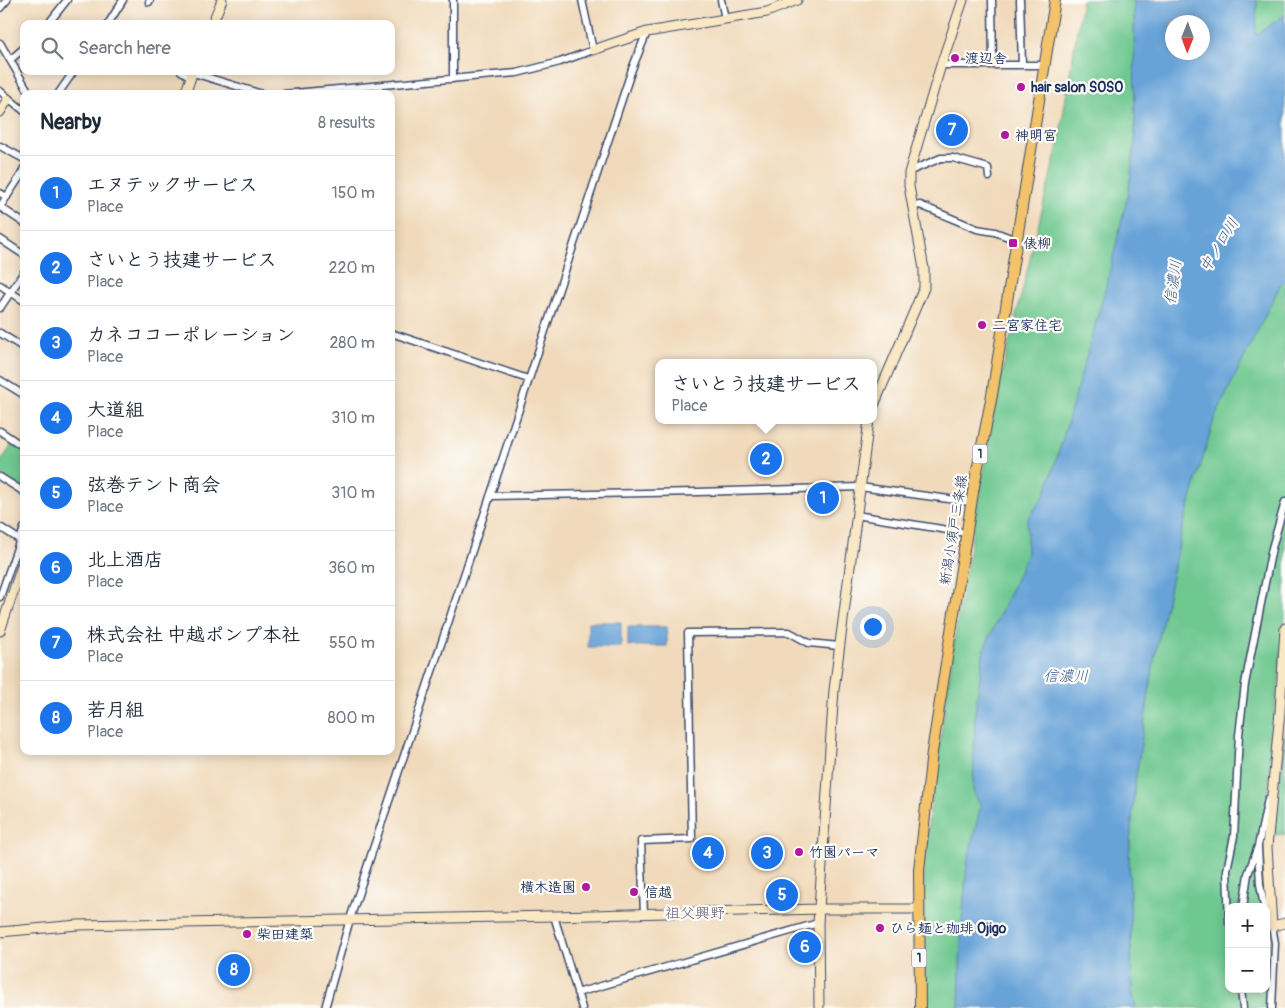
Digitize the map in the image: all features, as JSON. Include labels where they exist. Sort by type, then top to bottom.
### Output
[{"type":"main road","name":"新潟小須戸三条線","points":[[920,1008],[919,870],[932,752],[971,502],[992,396],[1055,0]]},
{"type":"street","points":[[0,8],[7,0]]},
{"type":"street","points":[[51,20],[67,0]]},
{"type":"street","points":[[111,20],[124,0]]},
{"type":"street","points":[[214,20],[222,0]]},
{"type":"street","points":[[453,0],[453,79]]},
{"type":"street","points":[[582,0],[593,50]]},
{"type":"street","points":[[721,0],[725,19]]},
{"type":"street","points":[[328,90],[518,74],[560,62],[646,32],[767,12],[797,0]]},
{"type":"street","points":[[877,398],[924,288],[924,270],[912,206],[909,180],[910,171],[963,0]]},
{"type":"street","points":[[992,0],[993,65]]},
{"type":"street","points":[[1020,0],[1022,65]]},
{"type":"street","points":[[325,1008],[350,919],[528,379],[646,32]]},
{"type":"street","points":[[0,43],[28,90]]},
{"type":"street","points":[[10,60],[20,51]]},
{"type":"street","points":[[941,66],[1045,65]]},
{"type":"street","points":[[61,90],[71,75]]},
{"type":"street","points":[[185,90],[188,75]]},
{"type":"street","points":[[195,75],[248,90]]},
{"type":"street","points":[[0,91],[20,108]]},
{"type":"street","points":[[0,112],[8,99]]},
{"type":"street","points":[[0,146],[20,157]]},
{"type":"street","points":[[910,171],[941,158],[953,158],[988,168],[989,177]]},
{"type":"street","points":[[20,178],[0,207],[20,220]]},
{"type":"street","points":[[0,193],[7,197]]},
{"type":"street","points":[[912,206],[920,205],[977,229],[995,232],[1016,240]]},
{"type":"street","points":[[0,239],[20,252]]},
{"type":"street","points":[[0,308],[20,278]]},
{"type":"street","points":[[0,285],[20,298]]},
{"type":"street","points":[[0,333],[20,346]]},
{"type":"street","points":[[395,334],[528,379]]},
{"type":"street","points":[[0,380],[20,392]]},
{"type":"street","points":[[819,1008],[818,923],[827,771],[839,646],[868,424]]},
{"type":"street","points":[[0,431],[20,444]]},
{"type":"street","points":[[0,477],[20,490]]},
{"type":"street","points":[[490,496],[688,493],[860,487],[971,502]]},
{"type":"street","points":[[1228,903],[1227,870],[1234,836],[1245,684],[1272,548],[1285,502]]},
{"type":"street","points":[[856,515],[966,533]]},
{"type":"street","points":[[0,527],[20,540],[0,597]]},
{"type":"street","points":[[0,631],[20,572]]},
{"type":"street","points":[[1272,1008],[1275,943],[1272,926],[1267,847],[1284,660],[1285,628]]},
{"type":"street","points":[[644,914],[641,841],[692,839],[688,633],[789,632],[808,643],[839,646]]},
{"type":"street","points":[[1244,903],[1248,874],[1258,846],[1273,781]]},
{"type":"street","points":[[1258,846],[1260,884],[1263,903]]},
{"type":"street","points":[[0,932],[78,925],[820,909],[919,909]]},
{"type":"street","points":[[554,916],[582,1008]]},
{"type":"street","points":[[577,993],[818,923]]},
{"type":"street","points":[[1272,926],[1285,923]]},
{"type":"street","points":[[1241,993],[1243,1008]]},
{"type":"green space","points":[[1082,0],[1134,0],[1135,144],[1128,195],[1106,287],[1063,439],[1045,494],[1029,518],[1027,555],[984,649],[975,713],[973,790],[981,806],[967,863],[961,937],[959,1008],[925,1008],[924,868],[929,818],[958,616],[996,398],[1059,140]]},
{"type":"green space","points":[[1257,0],[1285,0],[1285,15],[1255,36]]},
{"type":"green space","points":[[1285,281],[1285,620],[1272,735],[1263,903],[1225,903],[1225,993],[1266,993],[1268,1008],[1136,1008],[1132,990],[1129,857],[1135,782],[1155,655],[1182,530],[1214,419],[1279,287]]},
{"type":"green space","points":[[13,443],[20,447],[20,487],[0,474],[0,463]]},
{"type":"green space","points":[[1285,731],[1285,834],[1274,835]]},
{"type":"water","name":"信濃川","points":[[1134,0],[1257,0],[1256,35],[1285,15],[1285,281],[1279,287],[1214,419],[1182,530],[1155,655],[1135,782],[1129,857],[1132,993],[1136,1008],[959,1008],[961,937],[967,863],[981,806],[973,791],[975,713],[984,649],[1027,555],[1027,520],[1045,494],[1063,439],[1106,287],[1128,195],[1135,144]]},
{"type":"water","points":[[588,622],[621,622],[621,647],[588,647]]},
{"type":"water","points":[[628,627],[667,627],[667,646],[628,646]]},
{"type":"place","name":"渡辺舎","points":[[955,58]]},
{"type":"place","name":"hair salon SOSO","points":[[1021,87]]},
{"type":"place","name":"株式会社 中越ポンプ本社","points":[[952,130]]},
{"type":"place","name":"神明宮","points":[[1005,135]]},
{"type":"place","name":"俵柳","points":[[1013,243]]},
{"type":"place","name":"二宮家住宅","points":[[982,325]]},
{"type":"place","name":"さいとう技建サービス","points":[[766,459]]},
{"type":"place","name":"エヌテックサービス","points":[[823,498]]},
{"type":"place","name":"竹園パーマ","points":[[799,852]]},
{"type":"place","name":"大道組","points":[[708,853]]},
{"type":"place","name":"カネココーポレーション","points":[[767,853]]},
{"type":"place","name":"横木造園","points":[[586,887]]},
{"type":"place","name":"信越","points":[[634,892]]},
{"type":"place","name":"弦巻テント商会","points":[[782,895]]},
{"type":"place","name":"ひら麺と珈琲 Ojigo","points":[[880,928]]},
{"type":"place","name":"柴田建築","points":[[247,934]]},
{"type":"place","name":"北上酒店","points":[[805,947]]},
{"type":"place","name":"若月組","points":[[234,970]]},
{"type":"district","name":"祖父興野","points":[[695,913]]},
{"type":"water label","name":"中ノ口川","points":[[1219,245]]}]
